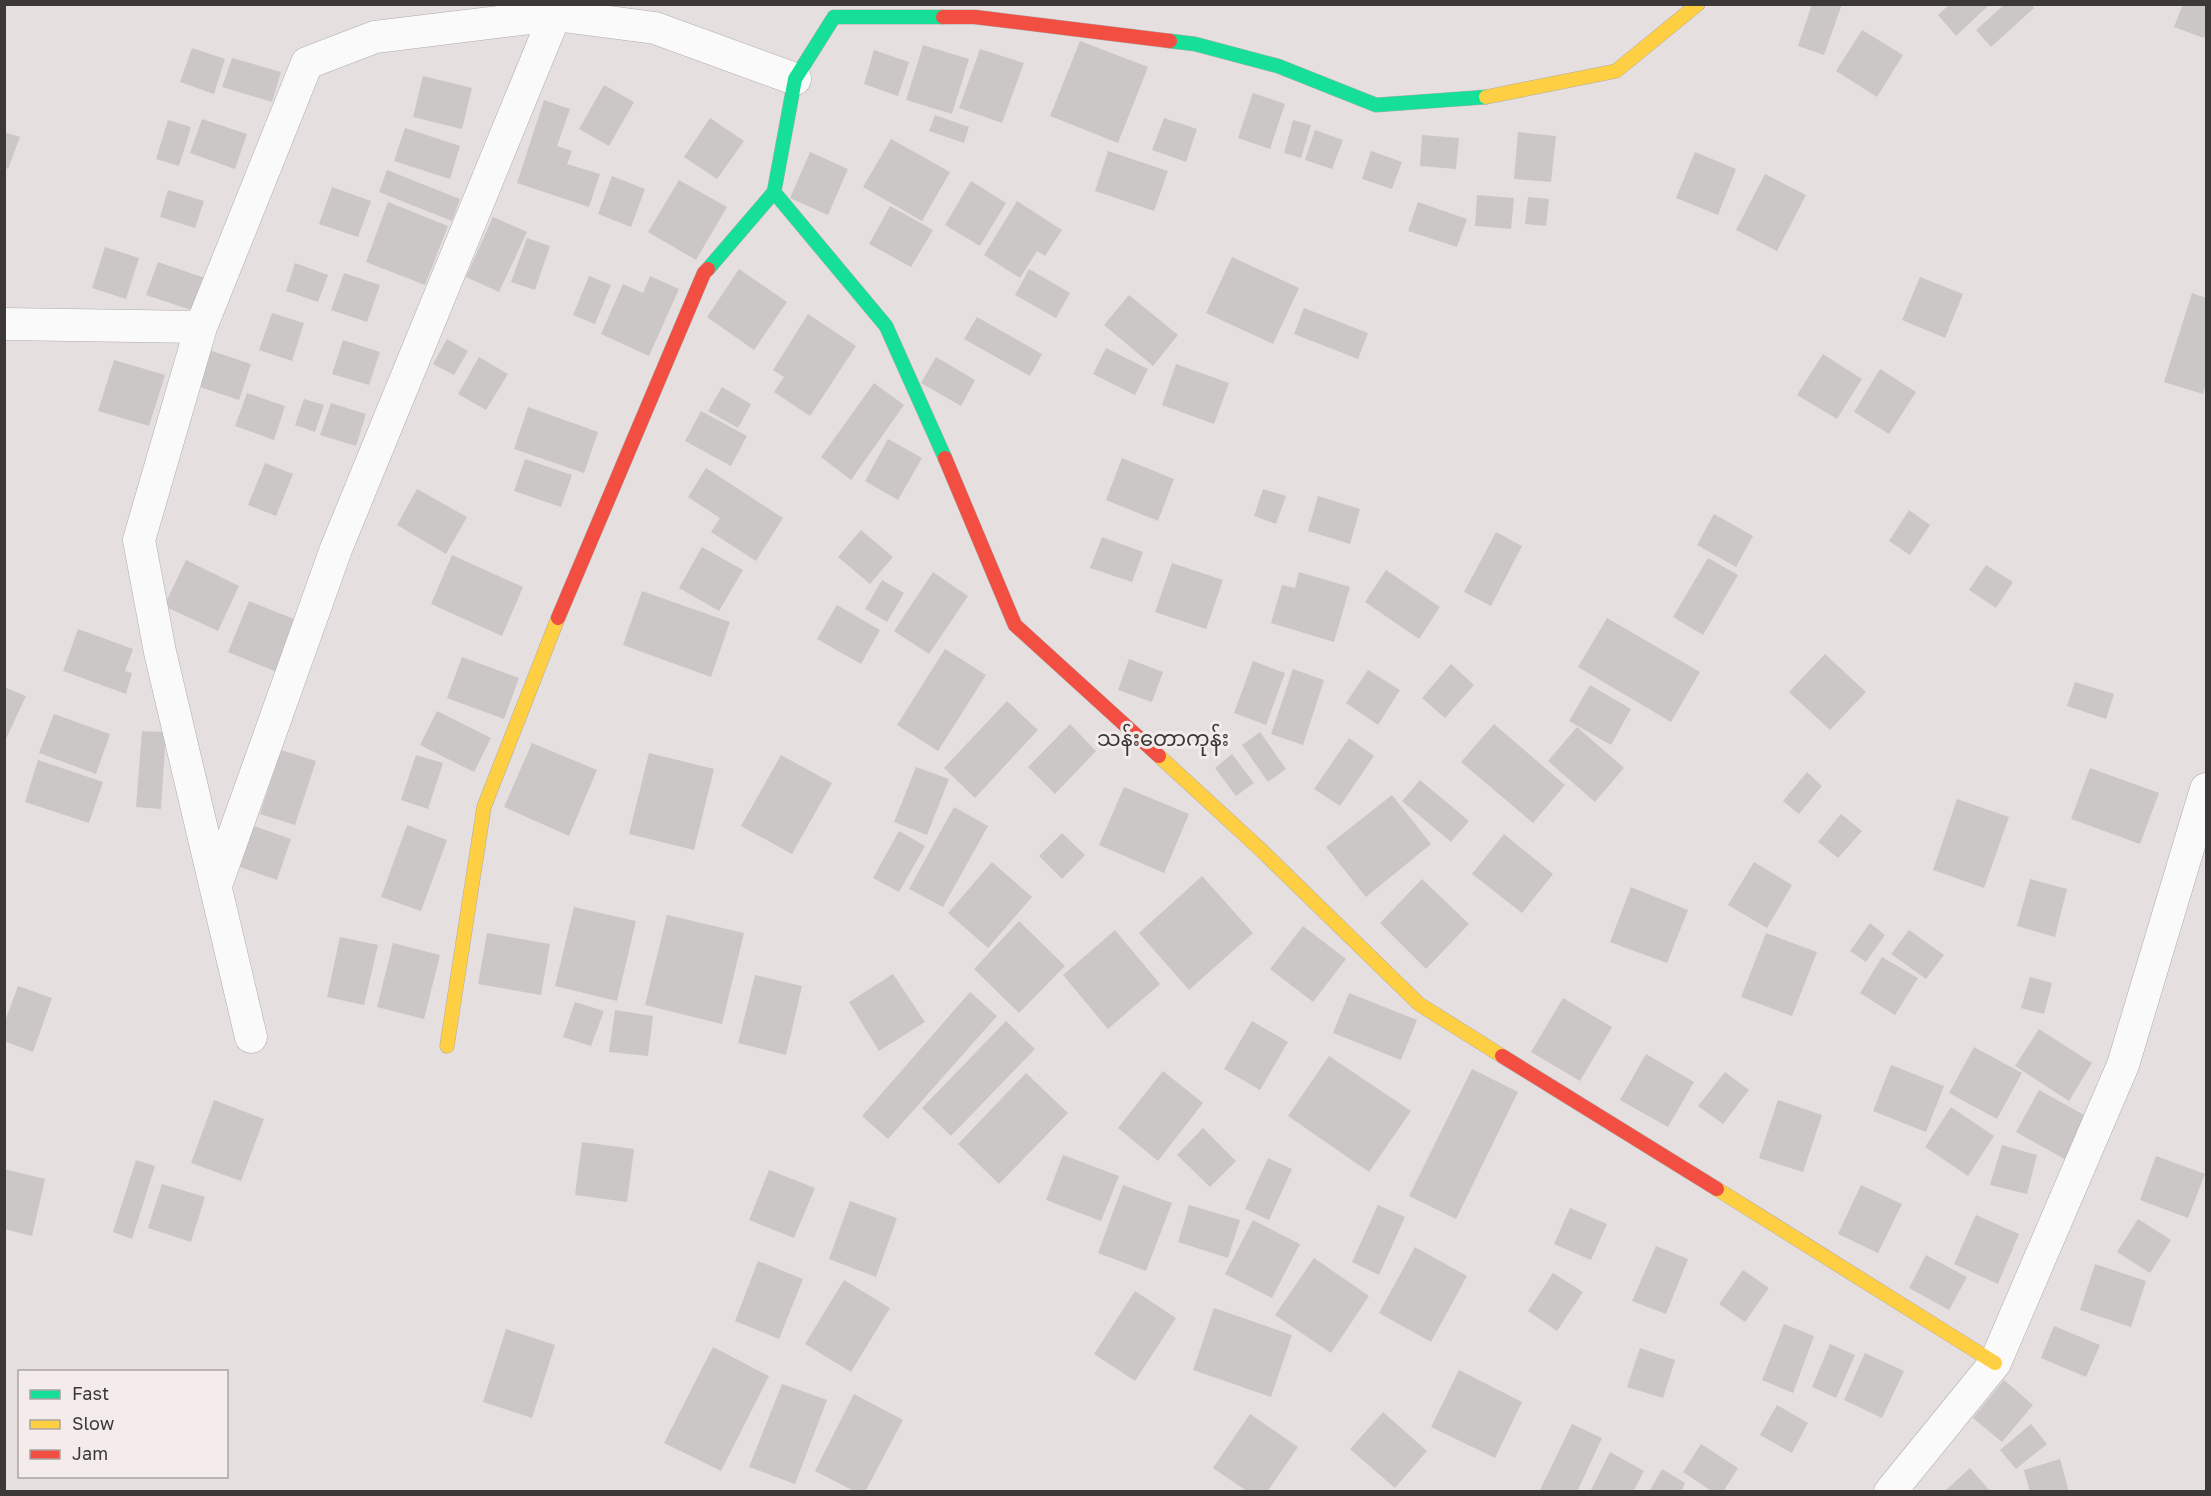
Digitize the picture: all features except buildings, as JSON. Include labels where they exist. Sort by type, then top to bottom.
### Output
[{"type":"street","points":[[447,1046],[484,807],[539,665],[704,273],[774,192],[795,79],[834,17],[975,17],[1195,44],[1278,66],[1376,105],[1490,97],[1616,71],[1698,4]]},
{"type":"street","points":[[251,1037],[160,652],[139,540],[201,327],[307,63],[375,37],[555,15],[655,28],[795,79]]},
{"type":"street","points":[[216,885],[336,549],[555,15]]},
{"type":"street","points":[[774,192],[886,326],[1016,626],[1252,841],[1419,1004],[1995,1364]]},
{"type":"street","points":[[4,324],[201,327]]},
{"type":"street","points":[[1890,1491],[1995,1364],[2123,1065],[2206,789]]},
{"type":"traffic: fast","points":[[708,269],[774,192],[795,79],[834,17],[943,17]]},
{"type":"traffic: fast","points":[[1170,41],[1195,44],[1278,66],[1376,105],[1486,97]]},
{"type":"traffic: fast","points":[[774,192],[886,326],[945,458]]},
{"type":"traffic: slow","points":[[1486,97],[1616,71],[1698,4]]},
{"type":"traffic: slow","points":[[447,1046],[484,807],[558,618]]},
{"type":"traffic: slow","points":[[1159,756],[1260,849],[1419,1004],[1502,1056]]},
{"type":"traffic: slow","points":[[1717,1189],[1995,1363]]},
{"type":"traffic: jam","points":[[943,17],[975,17],[1170,41]]},
{"type":"traffic: jam","points":[[558,618],[704,273],[708,269]]},
{"type":"traffic: jam","points":[[945,458],[1015,625],[1159,756]]},
{"type":"traffic: jam","points":[[1502,1056],[1717,1189]]},
{"type":"district","name":"သန်းတောကုန်း","points":[[1163,739]]}]
